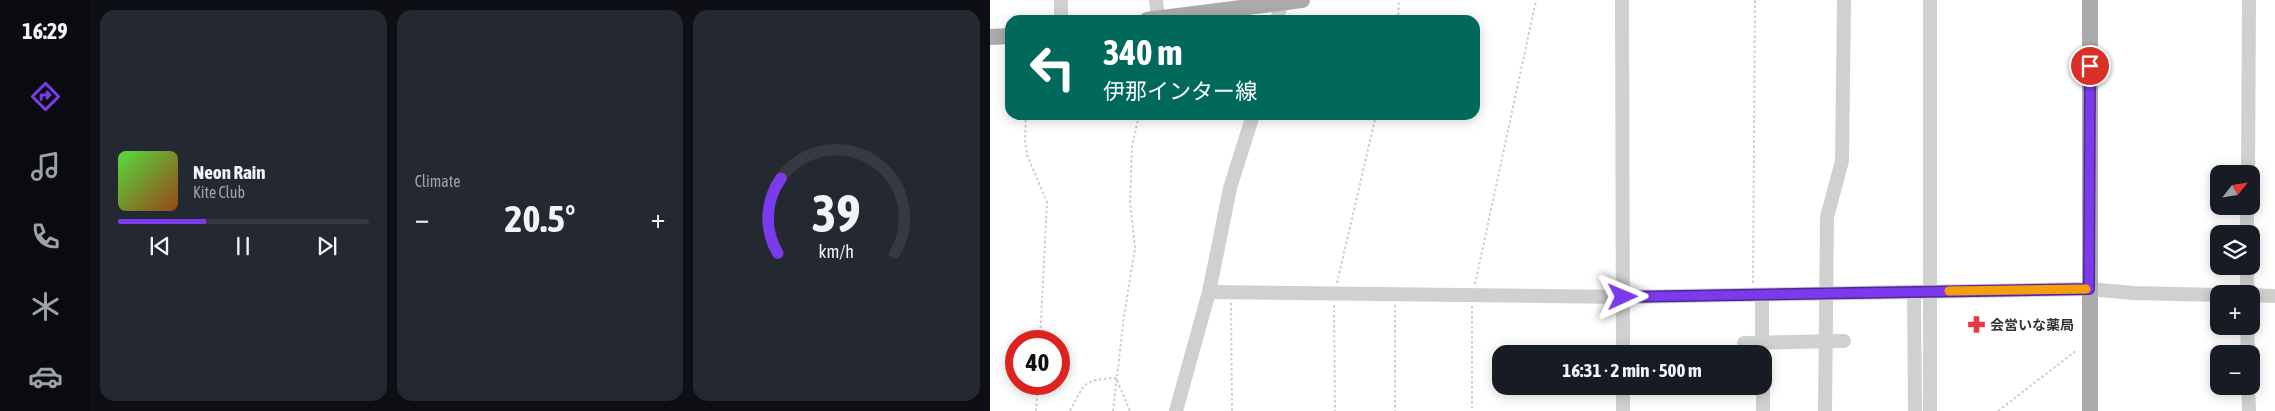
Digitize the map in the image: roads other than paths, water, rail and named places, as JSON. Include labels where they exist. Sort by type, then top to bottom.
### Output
[{"type":"main road","points":[[1183,15],[1302,0]]},
{"type":"main road","points":[[2090,0],[2090,411]]},
{"type":"main road","points":[[990,37],[1005,36]]},
{"type":"street","points":[[1061,0],[1061,15]]},
{"type":"street","points":[[1153,15],[1156,0]]},
{"type":"street","points":[[1622,0],[1623,345]]},
{"type":"street","points":[[1825,411],[1824,294],[1827,217],[1842,161],[1844,0]]},
{"type":"street","points":[[1930,0],[1930,411]]},
{"type":"street","points":[[2248,165],[2249,0]]},
{"type":"street","points":[[1278,15],[1282,2]]},
{"type":"street","points":[[1176,411],[1209,292],[1230,188],[1251,120]]},
{"type":"street","points":[[1209,292],[1623,297],[2089,289],[2134,294],[2210,295]]},
{"type":"street","points":[[1914,292],[1916,411]]},
{"type":"street","points":[[2260,295],[2275,296]]},
{"type":"street","points":[[1757,296],[1762,345]]},
{"type":"street","points":[[1772,347],[1844,341]]},
{"type":"street","points":[[1744,343],[1751,345]]},
{"type":"street","points":[[1623,395],[1623,411]]},
{"type":"street","points":[[1762,395],[1763,411]]},
{"type":"street","points":[[2248,395],[2249,411]]},
{"type":"place","name":"会営いな薬局","points":[[1976,325]]}]
